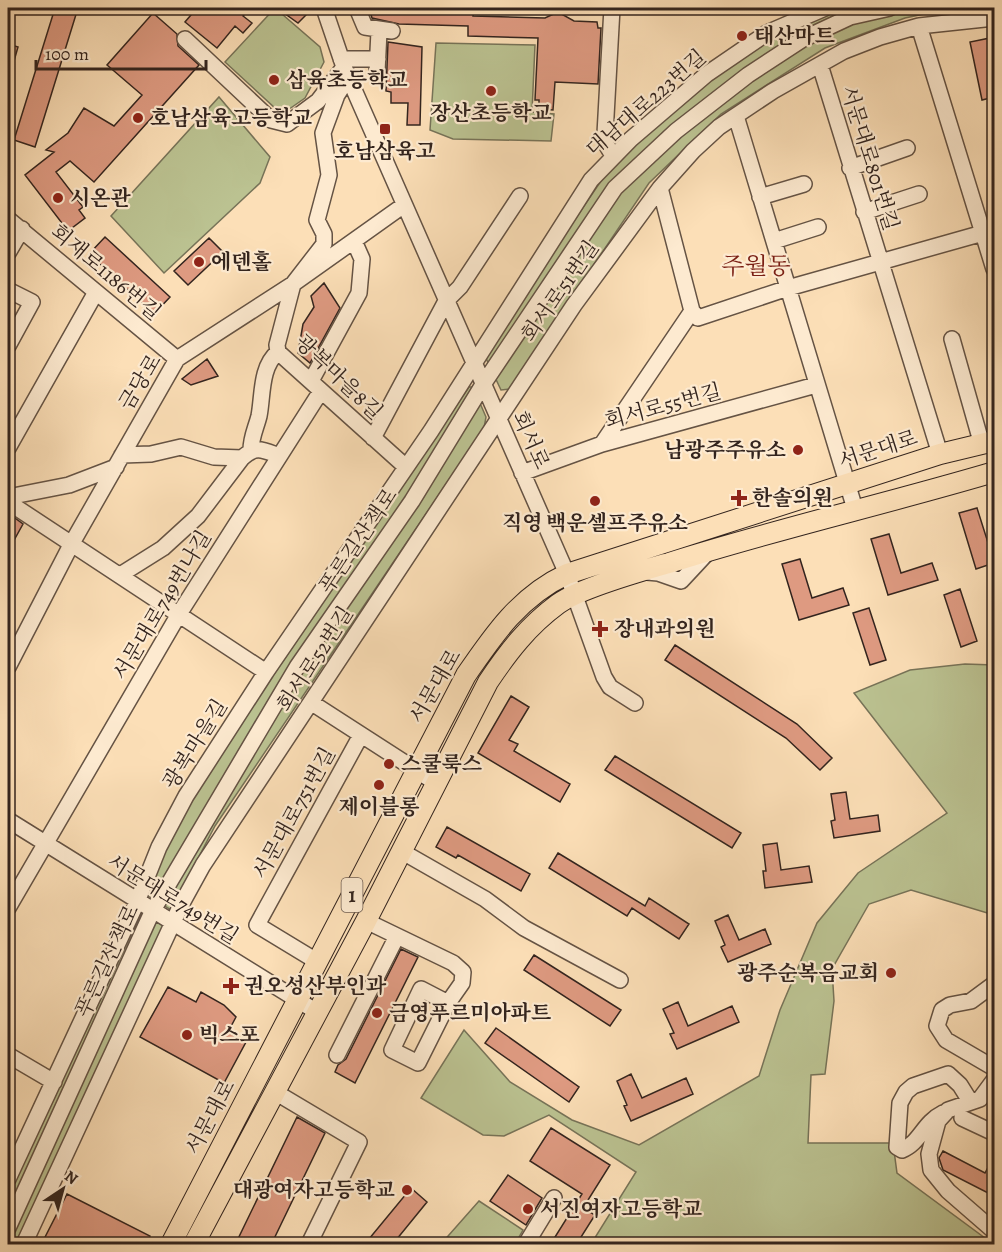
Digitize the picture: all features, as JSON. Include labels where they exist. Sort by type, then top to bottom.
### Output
[{"type":"main road","name":"서문대로","points":[[171,1245],[466,675],[492,637],[524,601],[567,574],[940,454],[988,443]]},
{"type":"main road","name":"1","points":[[194,1245],[366,921],[488,682],[509,650],[559,603],[638,572],[855,509],[994,472]]},
{"type":"street","name":"회서로","points":[[324,8],[344,68],[567,574],[606,682],[635,703]]},
{"type":"street","points":[[185,39],[271,120],[287,124],[318,101],[344,68],[378,65],[386,31],[365,27],[357,8]]},
{"type":"street","points":[[612,8],[605,134],[606,144],[613,156]]},
{"type":"street","name":"대남대로223번길","points":[[474,363],[591,180],[613,156],[707,74],[795,13],[825,8]]},
{"type":"street","name":"푸른길산책로","points":[[8,1228],[152,912],[297,667],[412,501],[484,383],[615,188],[638,165],[748,75],[803,39],[850,17],[890,8]]},
{"type":"street","name":"회서로51번길","points":[[499,420],[574,304],[660,188],[693,151],[736,116],[858,44],[920,26],[994,18]]},
{"type":"street","points":[[920,26],[994,269]]},
{"type":"street","name":"서문대로801번길","points":[[820,65],[940,454]]},
{"type":"street","points":[[120,575],[163,548],[185,528],[216,495],[247,454],[258,417],[260,390],[278,349],[293,284],[324,243],[324,234],[317,220],[329,175],[323,133],[344,68]]},
{"type":"street","points":[[736,116],[855,509]]},
{"type":"street","points":[[850,168],[907,148]]},
{"type":"street","points":[[760,197],[804,184]]},
{"type":"street","points":[[602,444],[692,311],[660,188]]},
{"type":"street","points":[[864,212],[919,194]]},
{"type":"street","points":[[446,302],[460,287],[520,196]]},
{"type":"street","name":"금당로","points":[[8,667],[72,543],[177,359],[293,284],[404,205]]},
{"type":"street","name":"회재로1186번길","points":[[8,219],[177,359]]},
{"type":"street","points":[[774,241],[818,227]]},
{"type":"street","points":[[8,253],[22,229]]},
{"type":"street","name":"서문대로801번길","points":[[692,311],[698,318],[788,288],[983,233]]},
{"type":"street","name":"서문대로749번나길","points":[[8,908],[180,614],[279,456],[316,386],[359,293],[362,259],[354,241]]},
{"type":"street","points":[[8,290],[32,302],[8,346]]},
{"type":"street","points":[[8,448],[96,292]]},
{"type":"street","name":"광복마을8길","points":[[373,438],[446,302]]},
{"type":"street","points":[[952,339],[988,443]]},
{"type":"street","name":"광복마을8길","points":[[278,349],[406,467]]},
{"type":"street","name":"광복마을길","points":[[8,1179],[138,902],[152,863],[186,796],[266,672],[474,363]]},
{"type":"street","name":"회서로55번길","points":[[522,473],[602,444],[816,385]]},
{"type":"street","name":"회서로52번길","points":[[24,1245],[173,924],[203,865],[312,703],[422,532],[499,420]]},
{"type":"street","points":[[8,500],[69,484],[119,461],[182,447],[214,457],[247,454],[259,448],[279,456]]},
{"type":"street","points":[[8,500],[266,672]]},
{"type":"street","points":[[312,703],[361,735]]},
{"type":"street","name":"서문대로751번길","points":[[318,963],[257,925],[361,735],[436,783]]},
{"type":"street","name":"서문대로749번길","points":[[8,820],[152,912],[317,1012]]},
{"type":"street","points":[[401,851],[485,899],[524,928],[620,980]]},
{"type":"street","points":[[366,921],[453,963],[463,972],[462,983],[448,1003],[418,1063],[392,1050],[421,989],[448,1003]]},
{"type":"street","points":[[337,1055],[397,936]]},
{"type":"street","points":[[994,984],[970,1000],[950,1005],[942,1010],[937,1026],[946,1040],[994,1068]]},
{"type":"street","points":[[8,1055],[54,1082]]},
{"type":"street","points":[[970,1101],[954,1077],[948,1074],[913,1086],[900,1103],[897,1147],[902,1150],[907,1148],[920,1136],[929,1121],[948,1110],[980,1099],[994,1080]]},
{"type":"street","points":[[274,1092],[359,1142],[309,1245]]},
{"type":"street","points":[[948,1110],[938,1121],[934,1134],[929,1154],[931,1170],[948,1191],[994,1231]]},
{"type":"street","points":[[962,1118],[994,1133]]},
{"type":"street","points":[[526,1245],[554,1198]]},
{"type":"green space","points":[[275,8],[320,47],[324,62],[305,98],[285,112],[275,108],[225,62]]},
{"type":"green space","points":[[836,8],[953,8],[905,18],[825,48],[721,114],[649,183],[510,389],[501,390],[484,354],[605,175],[631,146],[713,76],[750,52]]},
{"type":"green space","points":[[436,43],[535,45],[532,112],[554,114],[551,141],[453,139],[430,130]]},
{"type":"green space","points":[[219,97],[270,157],[260,183],[164,273],[111,216]]},
{"type":"green space","points":[[469,387],[473,387],[486,417],[484,428],[215,826],[171,910],[147,895],[167,843],[192,795]]},
{"type":"green space","points":[[965,664],[994,665],[994,915],[911,890],[869,904],[832,969],[834,1001],[825,1074],[811,1075],[808,1143],[893,1143],[897,1173],[993,1244],[591,1244],[636,1172],[549,1115],[504,1136],[483,1135],[421,1098],[464,1030],[510,1082],[572,1120],[639,1145],[759,1076],[780,1010],[817,923],[858,873],[947,813],[854,693],[910,670]]},
{"type":"green space","points":[[139,909],[167,926],[20,1244],[8,1244],[8,1196]]},
{"type":"green space","points":[[479,1201],[523,1230],[515,1244],[441,1244]]},
{"type":"building","points":[[55,8],[78,8],[35,147],[14,140]]},
{"type":"building","points":[[197,8],[250,8],[243,16],[252,23],[243,33],[235,26],[217,48],[185,22]]},
{"type":"building","points":[[277,8],[300,8],[306,15],[298,23]]},
{"type":"building","points":[[369,8],[474,8],[473,16],[545,18],[558,12],[574,21],[597,22],[598,28],[601,28],[598,84],[555,82],[553,110],[539,109],[539,100],[535,100],[538,38],[468,36],[468,26],[399,24],[372,18]]},
{"type":"building","points":[[153,13],[177,34],[178,46],[199,65],[94,182],[70,161],[56,172],[83,207],[79,210],[85,218],[68,231],[25,175],[54,152],[46,150],[68,133],[84,108],[114,126],[142,95],[107,65]]},
{"type":"building","points":[[990,38],[994,61],[994,97],[982,100],[970,42]]},
{"type":"building","points":[[388,42],[422,47],[420,125],[407,125],[408,103],[391,103],[391,92],[386,91]]},
{"type":"building","points":[[8,44],[18,47],[10,75],[8,75]]},
{"type":"building","points":[[105,237],[170,297],[154,314],[89,254]]},
{"type":"building","name":"에덴홀","points":[[209,238],[223,252],[188,285],[174,271]]},
{"type":"building","points":[[324,283],[340,308],[310,363],[298,353],[303,324],[314,307],[311,296]]},
{"type":"building","points":[[207,359],[218,376],[191,385],[182,379]]},
{"type":"building","points":[[977,508],[989,546],[994,545],[994,563],[976,569],[959,513]]},
{"type":"building","points":[[8,513],[23,524],[8,551]]},
{"type":"building","points":[[889,534],[901,573],[932,563],[938,580],[888,595],[871,539]]},
{"type":"building","points":[[800,559],[812,598],[843,588],[849,605],[799,620],[782,564]]},
{"type":"building","points":[[960,589],[977,641],[961,647],[944,595]]},
{"type":"building","points":[[869,608],[886,660],[870,665],[853,613]]},
{"type":"building","points":[[675,645],[797,724],[832,758],[820,770],[786,738],[665,660]]},
{"type":"building","points":[[511,696],[529,707],[509,740],[518,744],[514,751],[570,784],[560,802],[478,753]]},
{"type":"building","points":[[615,756],[741,833],[732,848],[605,770]]},
{"type":"building","points":[[846,792],[850,819],[878,815],[880,831],[834,838],[831,821],[835,820],[831,794]]},
{"type":"building","points":[[447,827],[530,874],[521,891],[458,855],[456,858],[436,847]]},
{"type":"building","points":[[777,843],[781,870],[809,866],[812,882],[765,888],[763,845]]},
{"type":"building","points":[[558,853],[645,906],[649,898],[689,924],[679,939],[632,908],[627,916],[549,868]]},
{"type":"building","points":[[728,915],[739,940],[765,929],[771,944],[728,962],[721,947],[725,945],[715,921]]},
{"type":"building","name":"금영푸르미아파트","points":[[401,949],[418,957],[355,1083],[335,1072],[338,1065],[346,1059]]},
{"type":"building","points":[[534,955],[621,1010],[610,1026],[524,970]]},
{"type":"building","name":"빅스포","points":[[168,987],[196,1002],[201,992],[224,1005],[236,1017],[228,1032],[246,1042],[224,1083],[140,1037]]},
{"type":"building","points":[[678,1002],[688,1026],[732,1006],[739,1022],[677,1049],[670,1034],[674,1033],[663,1009]]},
{"type":"building","points":[[496,1028],[579,1087],[569,1102],[485,1043]]},
{"type":"building","points":[[631,1074],[642,1098],[686,1078],[693,1094],[631,1121],[617,1081]]},
{"type":"building","points":[[297,1117],[325,1133],[271,1245],[235,1245]]},
{"type":"building","points":[[551,1128],[610,1165],[583,1208],[595,1215],[576,1245],[550,1245],[582,1194],[530,1161]]},
{"type":"building","points":[[943,1151],[985,1173],[994,1156],[994,1196],[943,1170],[939,1158]]},
{"type":"building","points":[[508,1175],[542,1198],[526,1225],[490,1201]]},
{"type":"building","points":[[411,1188],[427,1202],[392,1245],[364,1245]]},
{"type":"building","points":[[67,1194],[150,1236],[146,1245],[41,1245]]},
{"type":"place","name":"태산마트","points":[[742,36]]},
{"type":"place","name":"삼육초등학교","points":[[274,80]]},
{"type":"place","name":"장산초등학교","points":[[491,91]]},
{"type":"place","name":"호남삼육고등학교","points":[[138,118]]},
{"type":"place","name":"호남삼육고","points":[[385,129]]},
{"type":"place","name":"시온관","points":[[58,198]]},
{"type":"place","name":"에덴홀","points":[[199,262]]},
{"type":"place","name":"남광주주유소","points":[[798,450]]},
{"type":"place","name":"한솔의원","points":[[739,498]]},
{"type":"place","name":"직영 백운셀프주유소","points":[[595,501]]},
{"type":"place","name":"장내과의원","points":[[600,629]]},
{"type":"place","name":"스쿨룩스","points":[[389,764]]},
{"type":"place","name":"제이블롱","points":[[379,785]]},
{"type":"place","name":"광주순복음교회","points":[[891,973]]},
{"type":"place","name":"권오성산부인과","points":[[231,986]]},
{"type":"place","name":"금영푸르미아파트","points":[[377,1013]]},
{"type":"place","name":"빅스포","points":[[187,1035]]},
{"type":"place","name":"대광여자고등학교","points":[[407,1190]]},
{"type":"place","name":"서진여자고등학교","points":[[528,1209]]},
{"type":"district","name":"주월동","points":[[756,266]]}]
